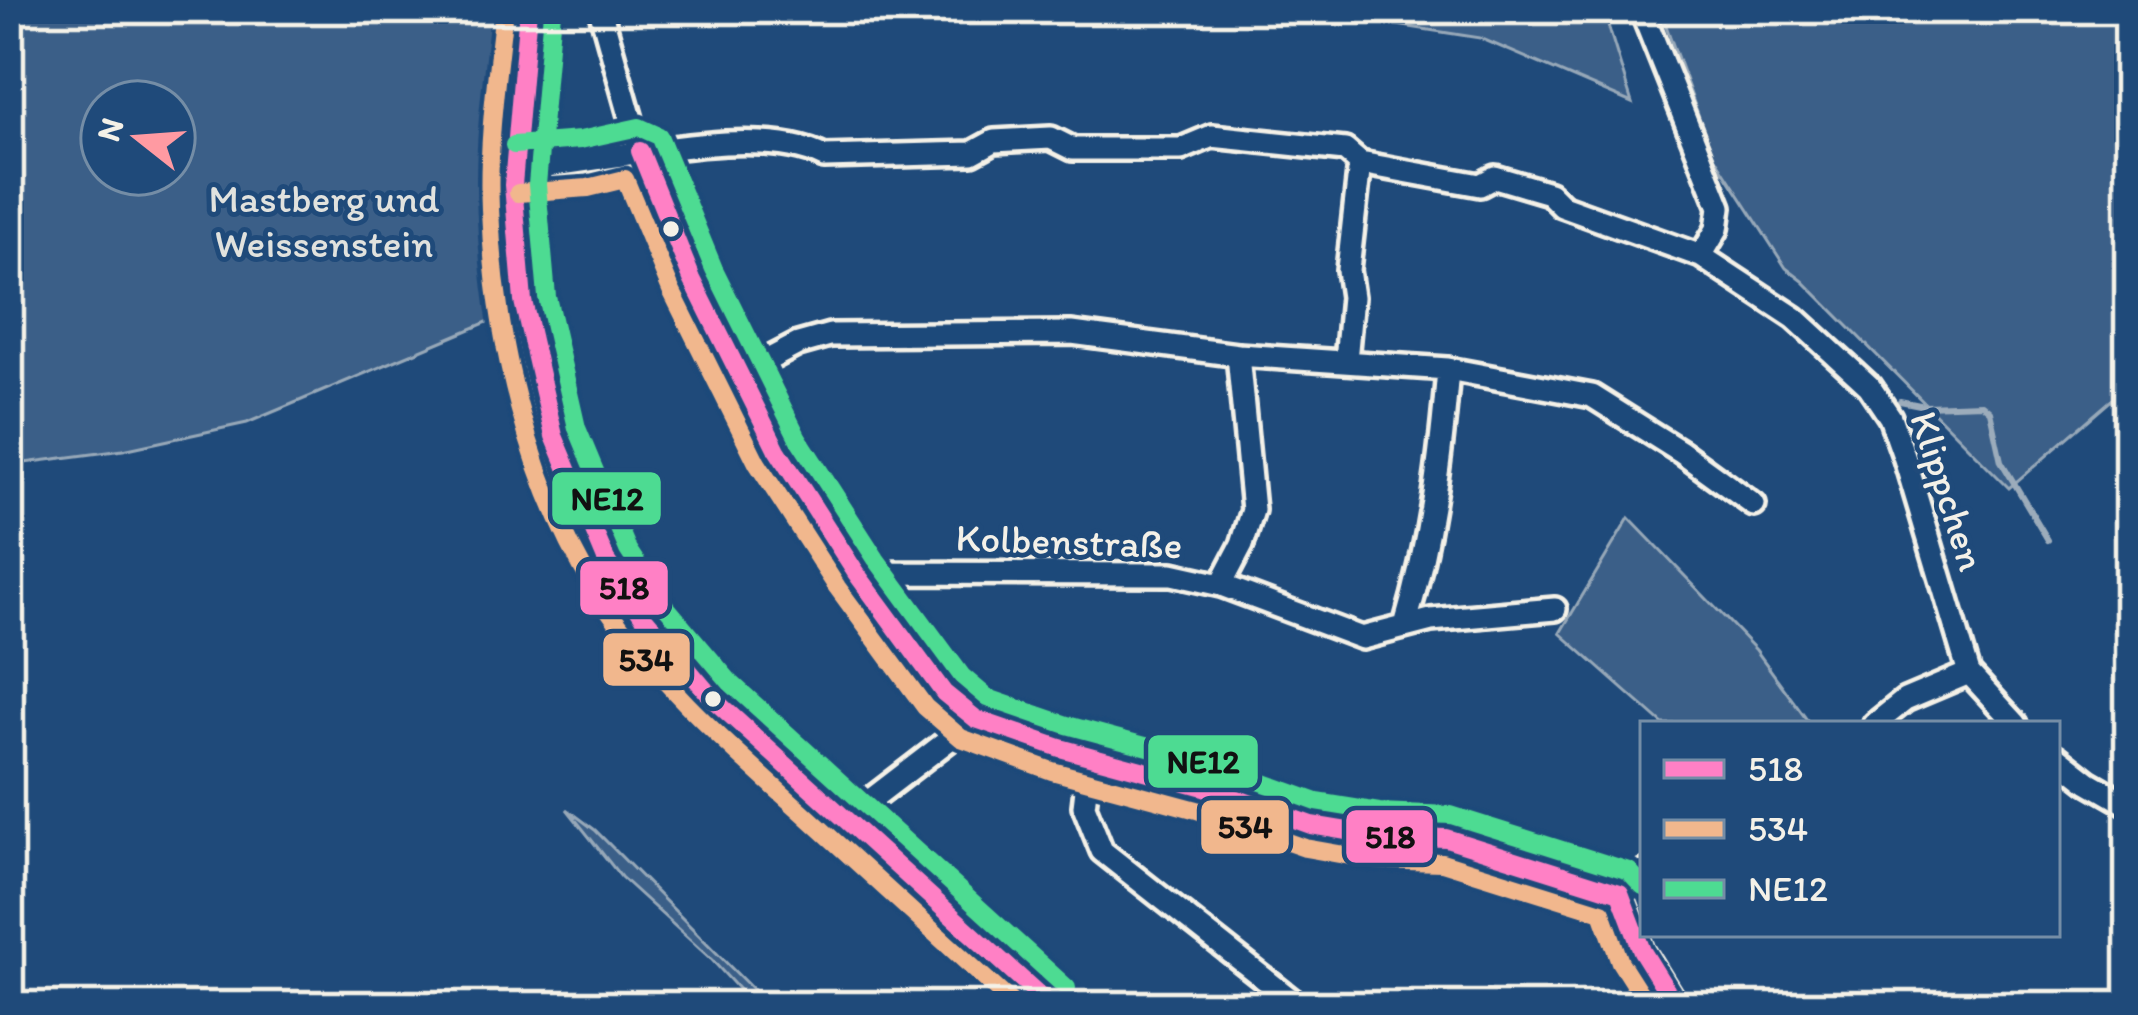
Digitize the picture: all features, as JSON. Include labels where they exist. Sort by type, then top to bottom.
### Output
[{"type":"main road","points":[[528,9],[514,207],[521,286],[560,462],[607,561],[666,645],[713,699],[1051,1006]]},
{"type":"street","points":[[600,9],[640,152],[685,262],[777,450],[856,573],[944,693],[976,718],[1204,787],[1311,825],[1377,836],[1446,838],[1620,893]]},
{"type":"street","points":[[1641,9],[1720,207],[1717,229],[1701,256]]},
{"type":"street","name":"Klippchen","points":[[516,169],[584,164],[715,143],[804,147],[824,157],[972,153],[994,141],[1052,138],[1073,148],[1181,148],[1212,136],[1345,150],[1360,163],[1480,185],[1495,177],[1550,193],[1562,206],[1701,256],[1795,318],[1869,386],[1890,417],[1969,674],[2013,721]]},
{"type":"street","points":[[1346,360],[1352,297],[1348,270],[1360,163]]},
{"type":"street","points":[[741,374],[798,344],[830,334],[1072,333],[1238,355],[1448,369],[1592,397],[1681,452],[1754,505]]},
{"type":"street","points":[[1222,585],[1242,545],[1252,510],[1238,355]]},
{"type":"street","points":[[1405,626],[1440,473],[1448,369]]},
{"type":"street","name":"Kolbenstraße","points":[[856,573],[1172,574],[1222,585],[1361,638],[1431,620],[1555,609]]},
{"type":"street","points":[[1879,721],[1905,700],[1969,674]]},
{"type":"street","points":[[843,820],[976,718]]},
{"type":"street","points":[[1090,756],[1084,806],[1102,850],[1299,1006]]},
{"type":"street","points":[[2060,759],[2129,805]]},
{"type":"street","points":[[1620,893],[1640,875]]},
{"type":"street","points":[[1620,893],[1642,951],[1676,1006]]},
{"type":"green space","name":"Mastberg und Weissenstein","points":[[9,9],[512,9],[496,213],[485,251],[492,320],[247,423],[123,450],[9,465]]},
{"type":"green space","points":[[1036,9],[1187,9],[1187,15],[1124,11],[1122,18],[1039,14]]},
{"type":"green space","points":[[1358,9],[1603,9],[1632,103],[1480,38],[1378,22]]},
{"type":"green space","points":[[1660,9],[2129,9],[2129,385],[2009,488],[1786,268],[1712,153]]},
{"type":"green space","points":[[1629,518],[1756,650],[1808,721],[1660,721],[1560,633]]},
{"type":"green space","points":[[567,809],[595,830],[769,1006],[754,1006],[712,960],[621,877]]},
{"type":"waterway","points":[[541,241],[550,331],[566,408],[602,500],[626,544],[713,665],[759,712],[851,791]]},
{"type":"waterway","points":[[1900,401],[1925,406],[1982,404],[1990,411],[2001,461],[2048,540]]},
{"type":"waterway","points":[[881,819],[1085,1006]]},
{"type":"transit line","name":"534","points":[[504,9],[489,184],[499,308],[533,455],[572,548],[617,622],[690,708],[1015,1006]]},
{"type":"transit line","name":"518","points":[[528,9],[513,185],[523,301],[554,436],[607,562],[643,616],[713,699],[1051,1006]]},
{"type":"transit line","name":"NE12","points":[[552,11],[537,185],[547,297],[577,428],[628,550],[662,602],[730,682],[1067,988]]},
{"type":"transit line","name":"NE12","points":[[514,145],[580,140],[639,127],[659,136],[714,269],[798,438],[876,559],[962,676],[988,698],[1212,764],[1317,802],[1379,812],[1451,815],[1629,871],[1640,883]]},
{"type":"transit line","name":"518","points":[[640,151],[692,279],[777,450],[856,573],[944,693],[976,719],[1060,748],[1204,787],[1311,825],[1377,836],[1446,838],[1620,893],[1642,951],[1676,1006]]},
{"type":"transit line","name":"534","points":[[518,193],[588,188],[625,179],[671,290],[757,463],[837,587],[925,707],[961,738],[1052,771],[1197,810],[1305,848],[1373,860],[1442,862],[1602,912],[1620,962],[1648,1006]]}]
